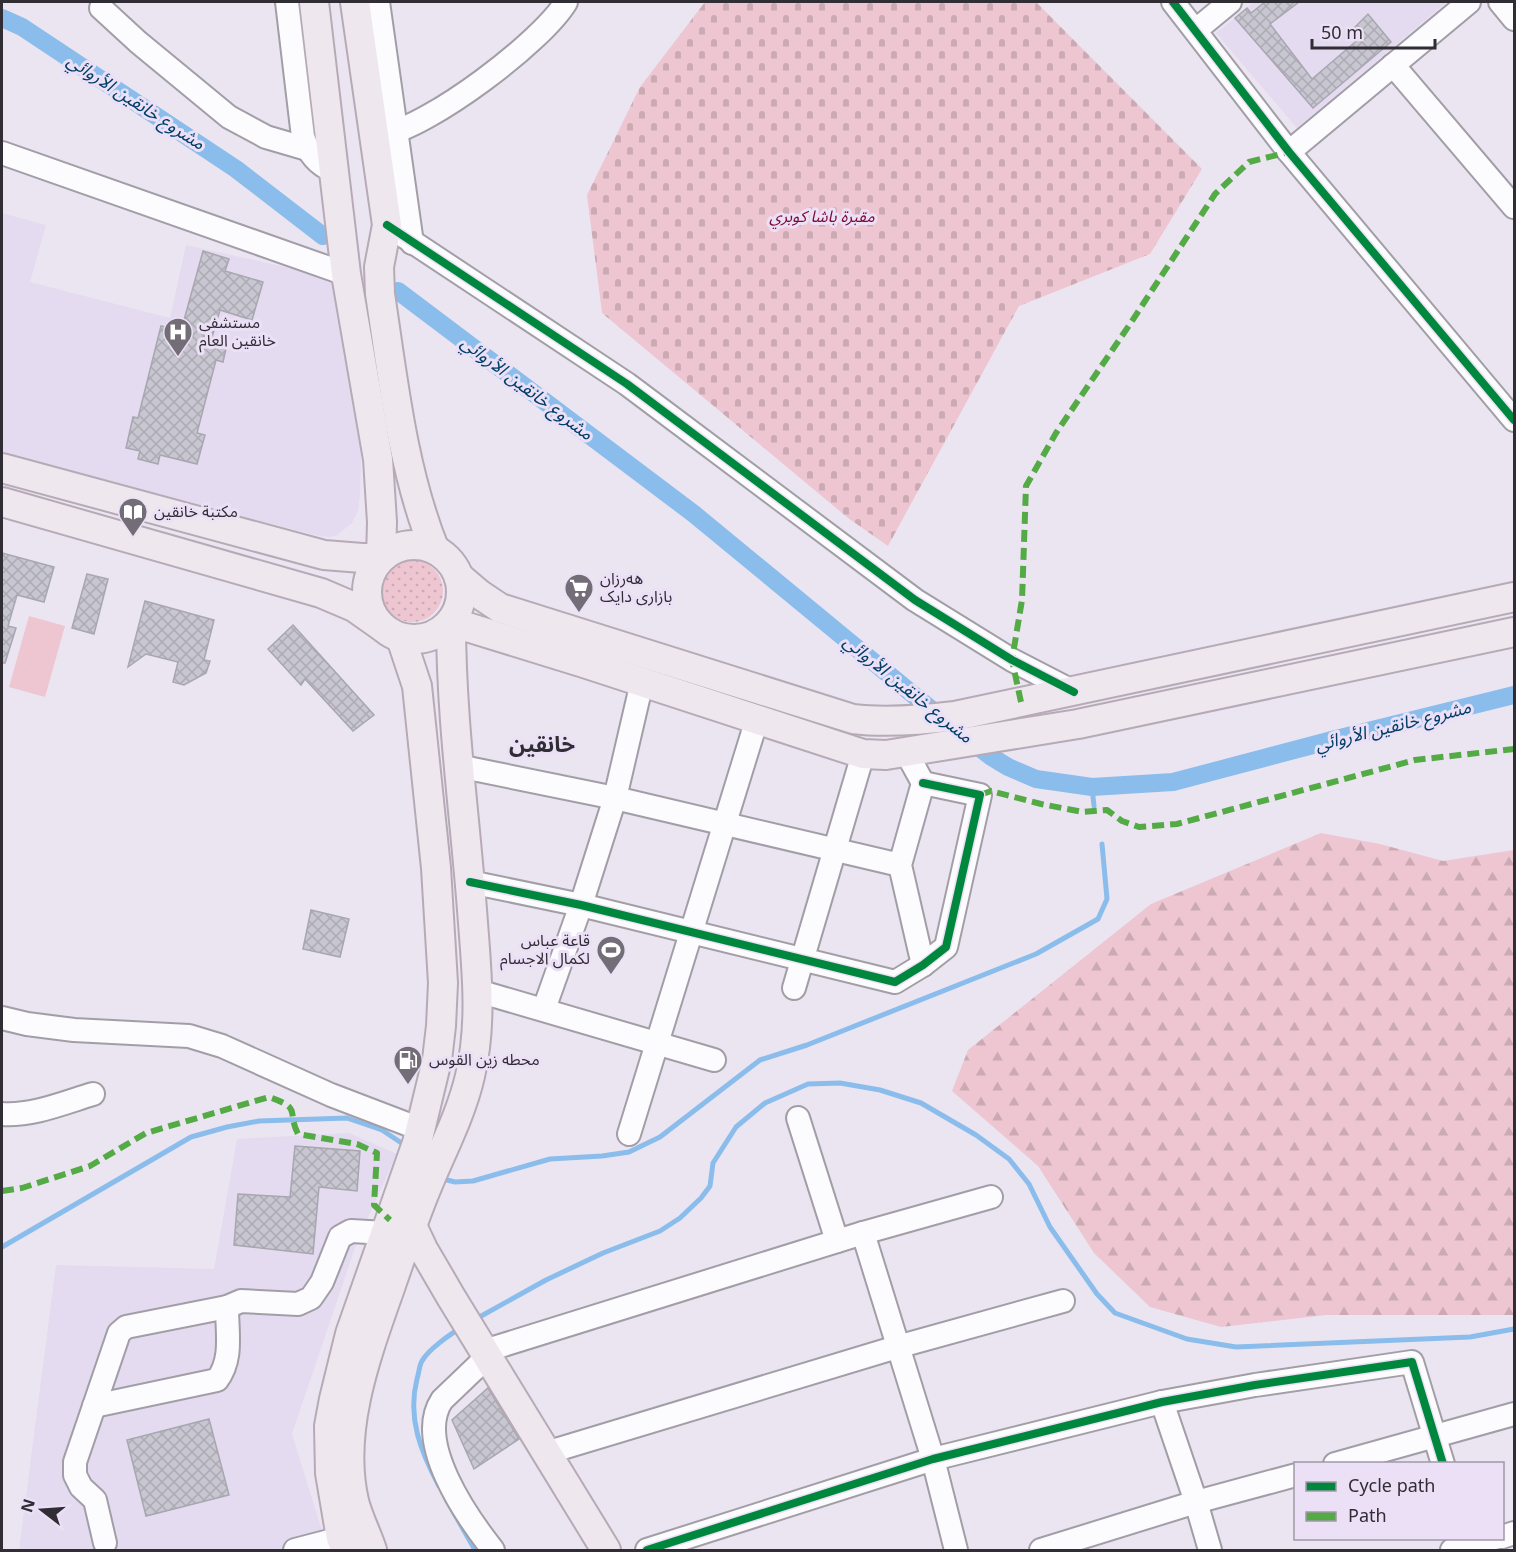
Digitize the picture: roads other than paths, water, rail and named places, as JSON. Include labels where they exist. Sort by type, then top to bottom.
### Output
[{"type":"main road","points":[[314,2],[346,274],[378,459],[382,522],[381,558]]},
{"type":"main road","points":[[355,2],[385,134],[387,225],[379,267],[380,294],[411,476],[424,525],[434,548]]},
{"type":"main road","points":[[2,468],[324,555],[381,558]]},
{"type":"main road","points":[[2,502],[321,593],[354,607],[391,632],[415,639],[428,637],[440,631],[450,622],[458,609],[462,593],[459,577],[454,565],[434,548],[420,544],[406,545],[392,549],[381,558],[372,570],[367,584],[367,600],[372,614],[391,632],[417,686],[436,868],[443,983],[437,1060],[419,1169],[398,1229],[350,1334],[340,1368],[329,1426],[330,1473],[344,1544]]},
{"type":"main road","points":[[459,577],[500,608],[853,719],[958,729],[1078,724],[1515,632]]},
{"type":"main road","points":[[450,622],[863,754],[886,755],[906,752],[958,729],[1074,692],[1515,597]]},
{"type":"main road","points":[[450,622],[451,679],[470,872],[478,991],[478,1026],[475,1054],[459,1111],[419,1169],[433,1235],[458,1294]]},
{"type":"main road","points":[[863,754],[867,721]]},
{"type":"main road","points":[[436,868],[470,872]]},
{"type":"main road","points":[[441,1026],[478,1026]]},
{"type":"main road","points":[[398,1229],[423,1249],[458,1294],[606,1551]]},
{"type":"main road","points":[[372,1551],[354,1501],[351,1438],[365,1363],[398,1229]]},
{"type":"main road","points":[[490,1347],[559,1449],[621,1551]]},
{"type":"street","points":[[287,2],[303,137],[314,158],[333,171]]},
{"type":"street","points":[[378,2],[385,134],[412,243]]},
{"type":"street","points":[[385,134],[425,119],[482,80],[540,32],[566,2]]},
{"type":"street","points":[[1173,2],[1289,152],[1515,420]]},
{"type":"street","points":[[1196,30],[1230,2]]},
{"type":"street","points":[[1289,152],[1469,2]]},
{"type":"street","points":[[1500,2],[1515,19]]},
{"type":"street","points":[[101,8],[228,117],[266,137],[307,148]]},
{"type":"street","points":[[1393,65],[1515,207]]},
{"type":"street","points":[[2,153],[346,274]]},
{"type":"street","points":[[387,225],[627,384],[915,600],[1012,660],[1074,692]]},
{"type":"street","points":[[544,1009],[581,905],[615,798],[642,682]]},
{"type":"street","points":[[629,1134],[758,719]]},
{"type":"street","points":[[906,752],[923,783],[900,865],[923,965]]},
{"type":"street","points":[[794,988],[863,754]]},
{"type":"street","points":[[458,766],[615,798],[900,865]]},
{"type":"street","points":[[470,872],[581,905],[895,982],[923,965],[946,947],[980,795],[923,783]]},
{"type":"street","points":[[478,991],[714,1060]]},
{"type":"street","points":[[2,1018],[27,1024],[74,1030],[189,1036],[222,1046],[331,1095],[419,1169]]},
{"type":"street","points":[[2,1114],[20,1114],[40,1110],[93,1094]]},
{"type":"street","points":[[798,1119],[837,1241]]},
{"type":"street","points":[[493,1551],[473,1525],[455,1494],[442,1463],[433,1426],[437,1407],[442,1400],[490,1347],[863,1233],[991,1197]]},
{"type":"street","points":[[105,1543],[95,1500],[81,1487],[75,1475],[75,1462],[118,1334],[126,1327],[227,1307],[241,1301],[298,1304],[311,1298],[322,1282],[340,1237],[351,1231],[398,1229]]},
{"type":"street","points":[[863,1233],[933,1459],[957,1551]]},
{"type":"street","points":[[559,1449],[897,1347],[1064,1301]]},
{"type":"street","points":[[94,1406],[217,1380],[225,1370],[228,1357],[227,1307]]},
{"type":"street","points":[[647,1551],[933,1459],[1162,1402],[1255,1385],[1412,1362],[1442,1462]]},
{"type":"street","points":[[1162,1402],[1210,1551]]},
{"type":"street","points":[[1342,1462],[1515,1414]]},
{"type":"street","points":[[1041,1551],[1196,1502],[1294,1476]]},
{"type":"street","points":[[1463,1546],[1490,1540]]},
{"type":"street","points":[[294,1551],[344,1544]]},
{"type":"waterway","name":"مشروع خانقين الأروائي","points":[[2,18],[22,27],[236,169],[323,236]]},
{"type":"waterway","name":"مشروع خانقين الأروائي","points":[[398,291],[694,514],[944,720]]},
{"type":"waterway","name":"مشروع خانقين الأروائي","points":[[968,739],[1008,767],[1036,779],[1092,787],[1173,782],[1514,695]]},
{"type":"waterway","points":[[1092,787],[1094,806]]},
{"type":"waterway","points":[[440,1176],[455,1182],[473,1181],[550,1159],[629,1152],[660,1137],[760,1060],[807,1045],[1036,954],[1098,919],[1107,899],[1102,844]]},
{"type":"waterway","points":[[474,1320],[546,1280],[603,1253],[660,1231],[680,1218],[701,1198],[710,1186],[713,1163],[736,1127],[765,1103],[808,1084],[840,1083],[880,1090],[921,1103],[976,1135],[1009,1159],[1029,1184],[1050,1227],[1097,1294],[1115,1313],[1187,1339],[1236,1347],[1470,1337],[1514,1329]]},
{"type":"waterway","points":[[2,1247],[191,1137],[227,1127],[259,1121],[347,1118],[382,1130],[406,1146]]},
{"type":"waterway","points":[[439,1486],[421,1447],[415,1421],[414,1393],[422,1361],[429,1352],[461,1328]]},
{"type":"waterway","points":[[446,1499],[475,1550]]},
{"type":"place","name":"مستشفى خانقين العام","points":[[178,358]]},
{"type":"place","name":"مكتبة خانقين","points":[[133,538]]},
{"type":"place","name":"هەرزان بازاری دایک","points":[[579,614]]},
{"type":"place","name":"قاعة عباس لكمال الاجسام","points":[[611,976]]},
{"type":"place","name":"محطه زين القوس","points":[[408,1086]]},
{"type":"district","name":"خانقين","points":[[542,745]]},
{"type":"park label","name":"مقبرة باشا كوبري","points":[[822,217]]}]
